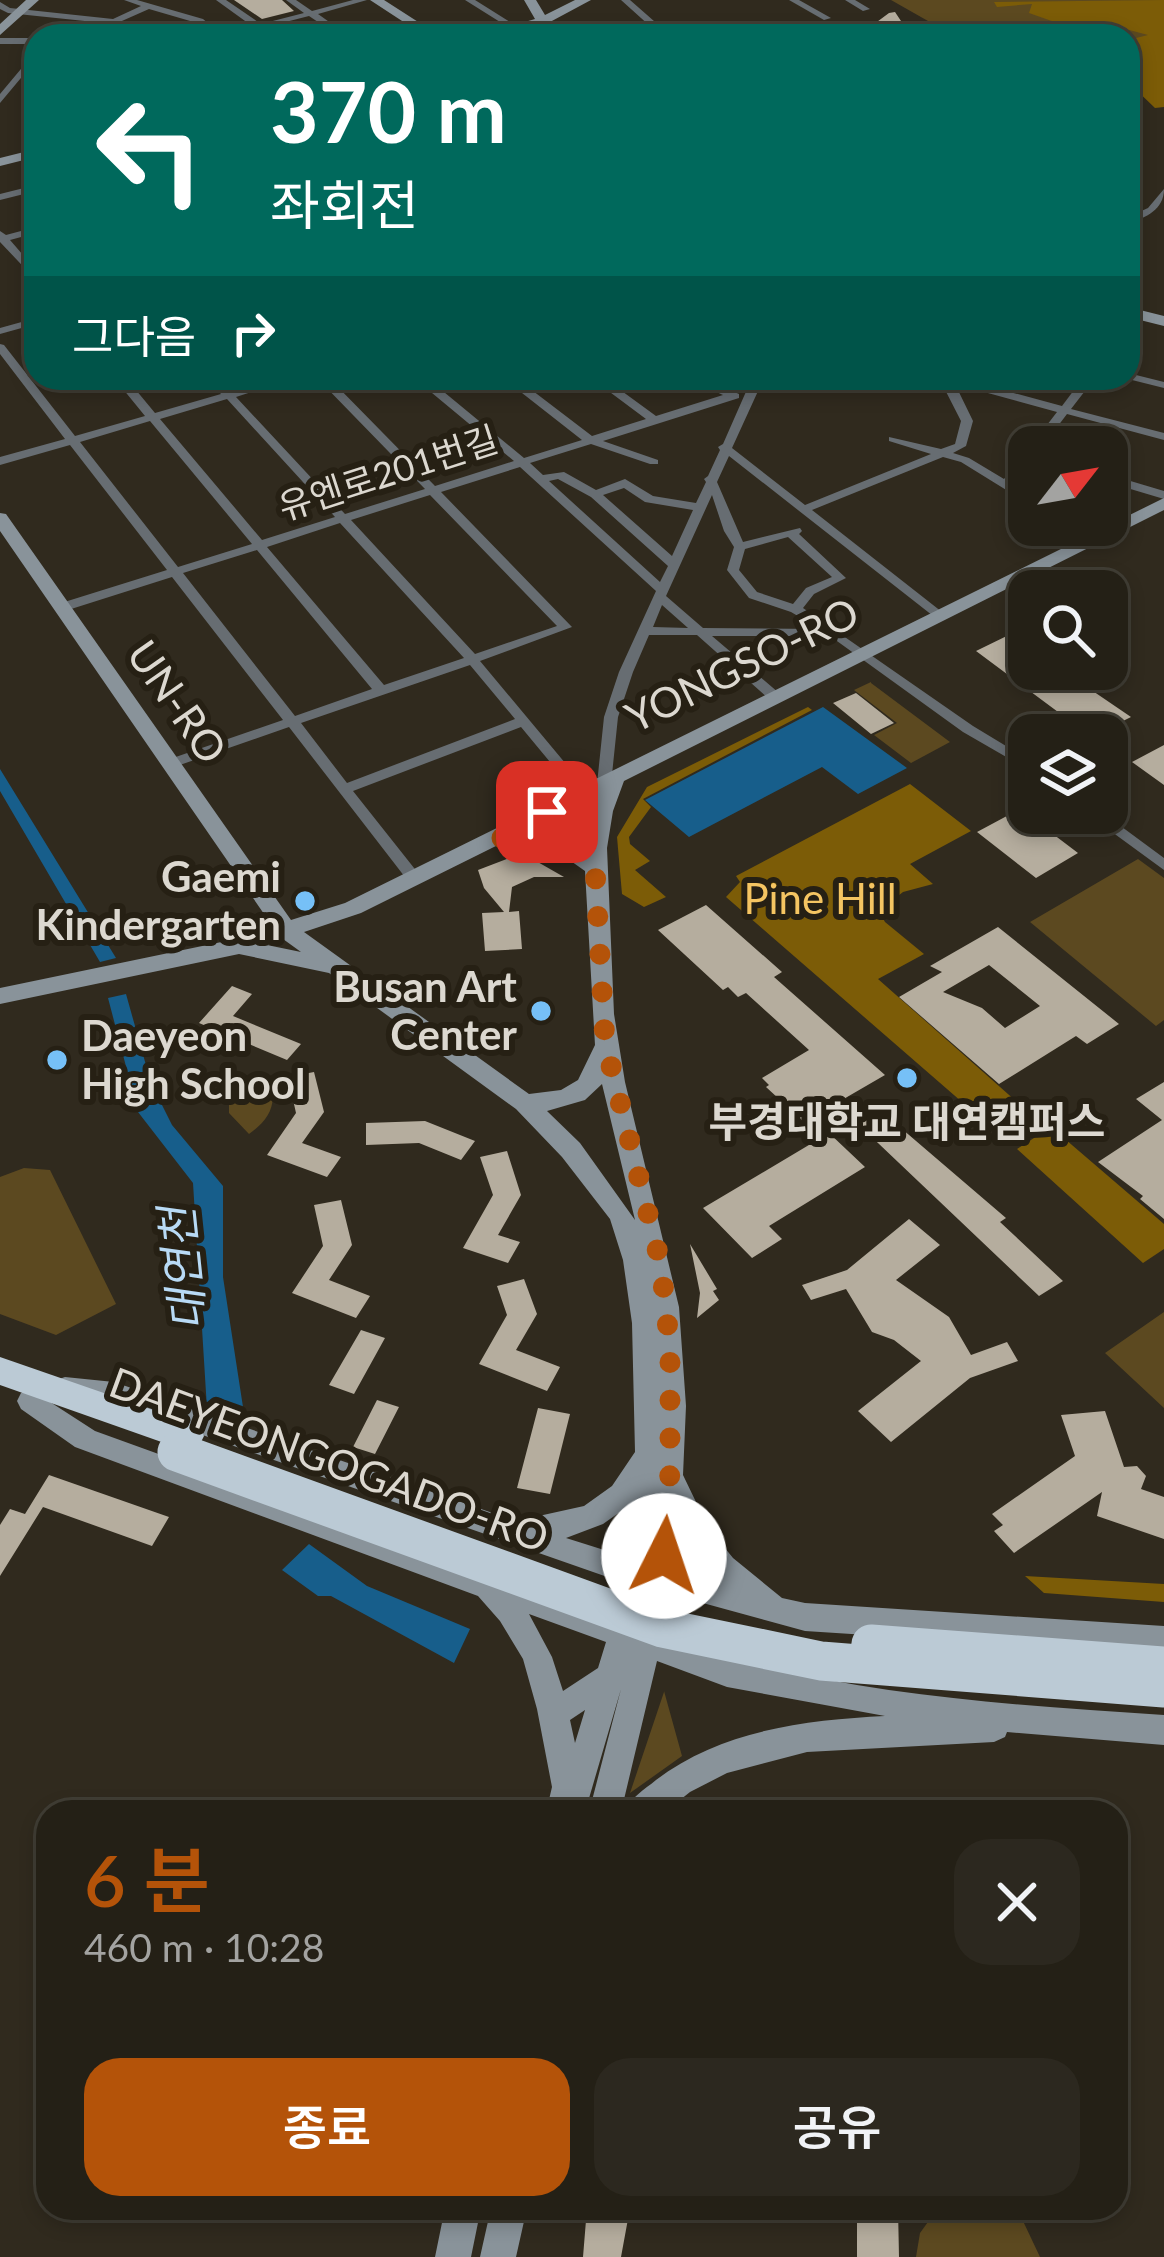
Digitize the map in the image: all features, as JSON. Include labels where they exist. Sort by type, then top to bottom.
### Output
[{"type":"highway","name":"DAEYEONGOGADO-RO","points":[[0,1372],[23,1392],[669,1610],[821,1640],[1164,1666]]},
{"type":"highway","name":"DAEYEONGOGADO-RO","points":[[182,1444],[662,1628],[821,1661],[1164,1688]]},
{"type":"main road","points":[[0,31],[33,0]]},
{"type":"main road","points":[[364,0],[403,24]]},
{"type":"main road","points":[[376,0],[415,24]]},
{"type":"main road","points":[[530,0],[546,24]]},
{"type":"main road","points":[[529,24],[585,0]]},
{"type":"main road","name":"YONGSO-RO","points":[[1128,522],[1161,506]]},
{"type":"main road","name":"UN-RO","points":[[0,518],[288,932],[334,968]]},
{"type":"main road","name":"YONGSO-RO","points":[[637,1632],[670,1348],[661,1265],[605,1042],[595,868],[602,783],[1077,546]]},
{"type":"main road","points":[[0,996],[288,932],[353,908],[602,783]]},
{"type":"main road","points":[[490,840],[542,836],[581,852],[595,868]]},
{"type":"main road","points":[[334,968],[326,948],[329,935],[353,908]]},
{"type":"main road","points":[[238,946],[334,968],[524,1103],[560,1103],[588,1090],[600,1071],[605,1042]]},
{"type":"main road","name":"YONGSO-RO","points":[[524,1103],[572,1150],[621,1215],[636,1260],[660,1462]]},
{"type":"main road","points":[[23,1392],[114,1393],[508,1532],[646,1576],[805,1617],[1164,1640]]},
{"type":"main road","points":[[23,1392],[85,1439],[480,1585],[637,1632],[727,1673],[813,1692],[1046,1723],[1164,1730]]},
{"type":"main road","points":[[508,1532],[545,1531],[605,1508],[660,1462],[686,1516],[716,1559],[763,1599],[805,1617]]},
{"type":"main road","points":[[480,1585],[508,1606],[523,1632],[554,1714],[566,1800]]},
{"type":"main road","points":[[570,1800],[613,1675],[637,1632]]},
{"type":"main road","points":[[607,1800],[637,1632]]},
{"type":"main road","points":[[554,1714],[613,1675]]},
{"type":"main road","points":[[655,1800],[695,1769],[756,1745],[796,1737],[1046,1723]]},
{"type":"main road","points":[[453,2257],[461,2220]]},
{"type":"main road","points":[[498,2257],[506,2220]]},
{"type":"street","points":[[128,0],[153,3],[204,24]]},
{"type":"street","points":[[220,0],[256,24]]},
{"type":"street","points":[[290,0],[327,24]]},
{"type":"street","points":[[271,24],[364,0]]},
{"type":"street","points":[[625,0],[653,24]]},
{"type":"street","points":[[793,0],[827,19]]},
{"type":"street","points":[[849,0],[866,9]]},
{"type":"street","points":[[470,1],[507,24]]},
{"type":"street","points":[[105,24],[153,3]]},
{"type":"street","points":[[0,5],[111,21]]},
{"type":"street","points":[[0,100],[24,67]]},
{"type":"street","points":[[18,74],[24,76]]},
{"type":"street","points":[[1140,215],[1164,192]]},
{"type":"street","points":[[1,237],[24,263]]},
{"type":"street","points":[[0,347],[24,378]]},
{"type":"street","points":[[34,390],[413,877]]},
{"type":"street","points":[[130,390],[381,691]]},
{"type":"street","points":[[224,390],[471,658],[520,722],[602,783],[611,717],[724,447],[739,397],[746,390]]},
{"type":"street","points":[[0,461],[247,390]]},
{"type":"street","points":[[172,763],[566,627],[335,390]]},
{"type":"street","points":[[435,390],[541,479],[774,696]]},
{"type":"street","points":[[525,390],[590,440],[653,462]]},
{"type":"street","points":[[613,390],[654,420]]},
{"type":"street","points":[[722,390],[739,397]]},
{"type":"street","points":[[805,509],[959,446],[967,422],[952,390]]},
{"type":"street","points":[[990,390],[1164,437]]},
{"type":"street","points":[[1052,426],[1080,390]]},
{"type":"street","name":"유엔로201번길","points":[[63,607],[739,397]]},
{"type":"street","points":[[893,439],[965,460],[1008,482]]},
{"type":"street","points":[[724,447],[937,616]]},
{"type":"street","points":[[541,479],[560,475],[595,494],[673,564]]},
{"type":"street","points":[[710,479],[724,501],[726,531],[740,547]]},
{"type":"street","points":[[595,494],[625,483],[649,499],[698,507]]},
{"type":"street","points":[[1128,489],[1161,506]]},
{"type":"street","points":[[740,547],[820,521]]},
{"type":"street","points":[[791,532],[840,578],[810,590],[796,608]]},
{"type":"street","points":[[740,547],[733,570],[753,595],[796,608],[1008,752]]},
{"type":"street","points":[[644,631],[828,633]]},
{"type":"street","points":[[344,789],[520,722]]},
{"type":"street","points":[[1122,834],[1164,865]]},
{"type":"shaded area","points":[[891,0],[1164,0],[1164,98],[1140,85],[1140,24],[920,24],[928,21]]},
{"type":"shaded area","points":[[871,682],[950,742],[911,763],[874,735],[897,723],[854,690]]},
{"type":"shaded area","points":[[1138,859],[1164,878],[1164,1020],[1156,1026],[1030,922]]},
{"type":"shaded area","points":[[267,1078],[270,1110],[249,1134],[229,1113],[229,1098],[243,1085]]},
{"type":"shaded area","points":[[24,1168],[50,1170],[116,1304],[56,1335],[0,1314],[0,1177]]},
{"type":"shaded area","points":[[1164,1312],[1164,1408],[1105,1353]]},
{"type":"shaded area","points":[[664,1692],[682,1756],[630,1793]]},
{"type":"shaded area","points":[[929,2220],[1022,2220],[1040,2257],[916,2257],[920,2233]]},
{"type":"green space","points":[[1164,0],[1164,107],[1155,108],[1140,94],[1140,37],[1148,35],[1140,33],[1140,24],[1060,24],[1029,13],[1032,4],[997,7],[994,2]]},
{"type":"green space","points":[[808,707],[812,710],[643,799],[651,807],[629,837],[630,844],[650,861],[635,870],[666,897],[644,907],[622,894],[617,837],[647,787]]},
{"type":"green space","name":"Pine Hill","points":[[910,784],[971,831],[910,864],[933,884],[903,892],[879,911],[885,922],[924,954],[878,979],[1017,1102],[985,1122],[726,897],[740,882],[736,876]]},
{"type":"green space","points":[[1051,1127],[1164,1224],[1164,1249],[1143,1263],[1017,1149]]},
{"type":"green space","points":[[1025,1576],[1164,1584],[1164,1602],[1044,1593]]},
{"type":"water","points":[[823,707],[907,768],[858,794],[822,767],[689,837],[645,800]]},
{"type":"water","points":[[0,769],[116,958],[100,962],[0,791]]},
{"type":"water","points":[[126,994],[151,1083],[172,1125],[223,1186],[223,1277],[245,1420],[207,1409],[193,1183],[138,1112],[108,998]]},
{"type":"water","points":[[309,1544],[367,1586],[470,1629],[454,1663],[331,1596],[318,1596],[282,1570]]},
{"type":"building","points":[[234,0],[282,0],[294,11],[262,19]]},
{"type":"building","points":[[895,12],[903,24],[874,24]]},
{"type":"building","points":[[1008,635],[1008,675],[976,651]]},
{"type":"building","points":[[1028,690],[1091,690],[1127,714],[1061,714]]},
{"type":"building","points":[[856,693],[894,723],[871,734],[833,703]]},
{"type":"building","points":[[1164,745],[1164,785],[1132,762]]},
{"type":"building","points":[[1008,815],[1008,834],[1053,834],[1078,853],[1036,878],[977,832]]},
{"type":"building","points":[[522,853],[564,877],[534,877],[512,887],[509,912],[519,911],[522,949],[485,951],[482,913],[504,912],[484,888],[478,870]]},
{"type":"building","points":[[706,905],[782,972],[774,977],[885,1075],[804,1122],[766,1087],[762,1078],[809,1050],[746,993],[738,997],[728,987],[723,990],[658,930]]},
{"type":"building","points":[[998,927],[1119,1024],[1087,1044],[1076,1036],[999,1084],[899,997],[942,972],[930,966]],"holes":[[[989,965],[1040,1006],[1005,1028],[982,1008],[943,992]]]},
{"type":"building","points":[[232,986],[252,994],[233,1016],[301,1044],[287,1060],[199,1023]]},
{"type":"building","points":[[314,1072],[324,1112],[302,1143],[341,1157],[327,1177],[267,1155],[296,1113],[288,1077]]},
{"type":"building","points":[[1164,1082],[1164,1219],[1140,1199],[1143,1196],[1098,1162],[1162,1120],[1136,1099]]},
{"type":"building","points":[[881,1111],[1006,1218],[1000,1222],[1063,1281],[1039,1296],[858,1124]]},
{"type":"building","points":[[425,1121],[475,1141],[461,1160],[419,1143],[366,1145],[366,1123]]},
{"type":"building","points":[[829,1133],[865,1167],[769,1226],[782,1239],[752,1258],[703,1208]]},
{"type":"building","points":[[507,1151],[521,1195],[498,1235],[520,1242],[508,1263],[463,1248],[493,1195],[480,1157]]},
{"type":"building","points":[[341,1200],[352,1245],[329,1280],[370,1296],[356,1318],[292,1293],[323,1246],[314,1205]]},
{"type":"building","points":[[909,1219],[940,1245],[896,1280],[949,1317],[971,1355],[1007,1342],[1018,1361],[970,1378],[891,1442],[858,1411],[921,1361],[894,1340],[872,1332],[846,1289],[811,1300],[802,1285],[847,1270]]},
{"type":"building","points":[[690,1244],[719,1300],[697,1318],[700,1293]]},
{"type":"building","points":[[524,1279],[537,1314],[516,1350],[560,1367],[547,1391],[479,1364],[507,1315],[497,1286]]},
{"type":"building","points":[[361,1330],[385,1338],[354,1394],[329,1385]]},
{"type":"building","points":[[377,1400],[399,1407],[375,1454],[353,1447]]},
{"type":"building","points":[[538,1408],[570,1414],[550,1494],[517,1488]]},
{"type":"building","points":[[1105,1411],[1124,1467],[1137,1466],[1146,1476],[1141,1489],[1164,1497],[1164,1539],[1097,1516],[1102,1492],[1014,1553],[994,1531],[1003,1525],[992,1514],[1075,1456],[1061,1415]]},
{"type":"building","points":[[49,1475],[169,1517],[152,1546],[43,1507],[0,1576],[0,1525],[10,1509],[25,1514]]},
{"type":"building","points":[[586,2220],[628,2220],[621,2257],[583,2257]]},
{"type":"building","points":[[857,2220],[898,2220],[899,2257],[857,2257]]},
{"type":"place","name":"Gaemi Kindergarten","points":[[305,901]]},
{"type":"place","name":"Busan Art Center","points":[[541,1011]]},
{"type":"place","name":"Daeyeon High School","points":[[57,1060]]},
{"type":"place","name":"부경대학교 대연캠퍼스","points":[[907,1078]]},
{"type":"route","points":[[547,812],[490,840],[521,834],[542,836],[581,852],[595,868],[605,1042],[661,1265],[670,1348],[664,1556]]},
{"type":"water label","name":"대연천","points":[[183,1269]]}]
